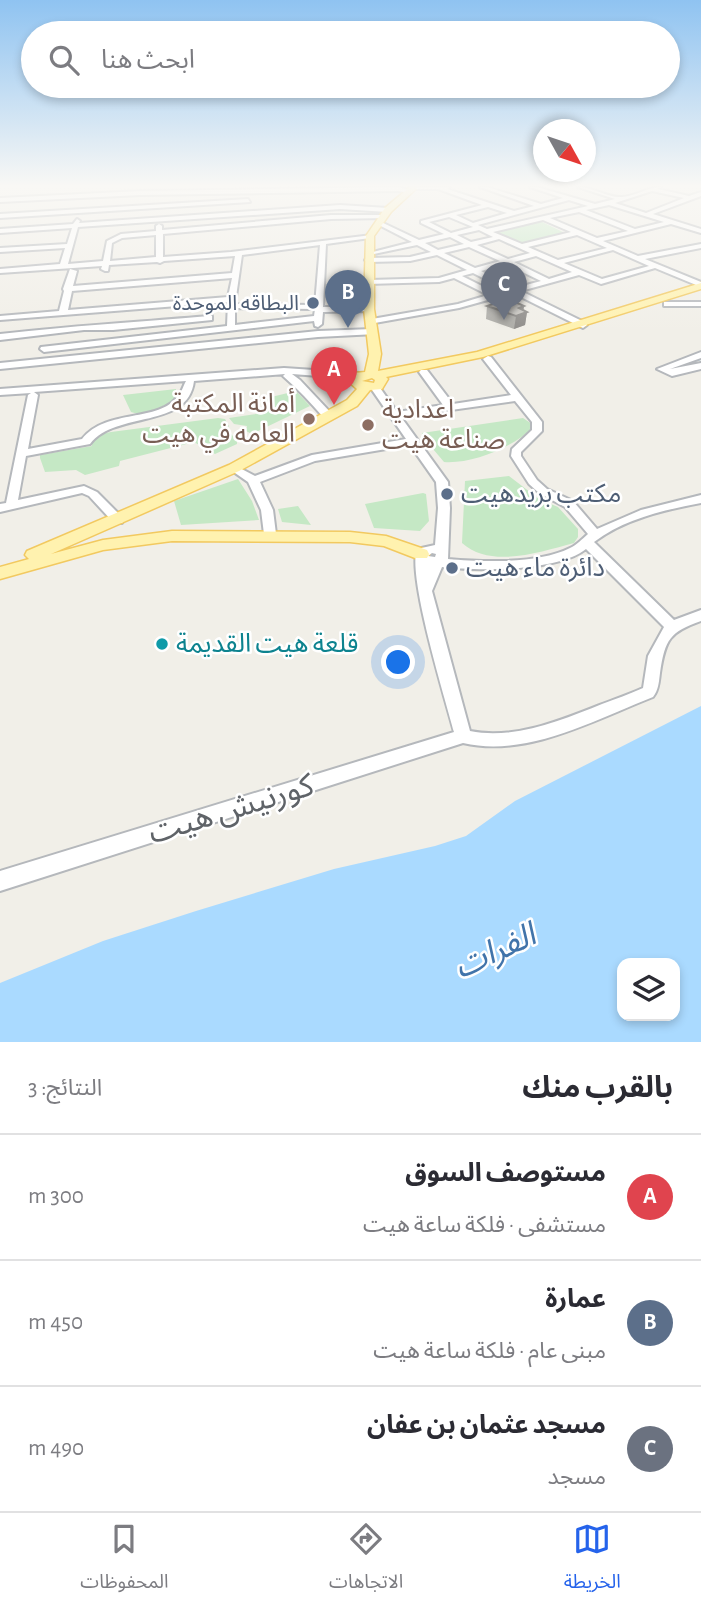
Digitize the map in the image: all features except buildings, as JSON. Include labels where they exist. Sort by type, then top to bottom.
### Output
[{"type":"main road","points":[[0,571],[82,542],[123,518],[234,468],[356,400],[370,381],[375,354],[369,309],[370,238]]},
{"type":"main road","points":[[370,381],[479,355],[667,304],[701,287]]},
{"type":"main road","points":[[370,381],[488,359],[701,287]]},
{"type":"main road","points":[[123,518],[140,538]]},
{"type":"main road","points":[[82,542],[270,534],[377,539],[423,553]]},
{"type":"street","points":[[64,268],[72,236]]},
{"type":"street","points":[[105,267],[109,242],[138,236]]},
{"type":"street","points":[[158,236],[160,261]]},
{"type":"street","points":[[309,236],[322,243]]},
{"type":"street","points":[[410,236],[583,325]]},
{"type":"street","points":[[369,257],[448,236]]},
{"type":"street","points":[[451,236],[548,281]]},
{"type":"street","points":[[497,236],[601,282],[655,266]]},
{"type":"street","points":[[519,247],[566,236]]},
{"type":"street","points":[[583,236],[701,287]]},
{"type":"street","points":[[595,241],[616,236]]},
{"type":"street","points":[[369,257],[411,259],[500,237]]},
{"type":"street","points":[[0,274],[239,255],[370,238]]},
{"type":"street","points":[[318,334],[322,243]]},
{"type":"street","points":[[0,250],[68,246]]},
{"type":"street","points":[[636,258],[701,246]]},
{"type":"street","points":[[556,263],[613,248]]},
{"type":"street","points":[[370,282],[439,280],[535,254]]},
{"type":"street","points":[[0,274],[73,271],[239,255]]},
{"type":"street","points":[[231,328],[231,302],[239,255]]},
{"type":"street","points":[[63,313],[73,271]]},
{"type":"street","points":[[0,366],[373,327],[577,273]]},
{"type":"street","points":[[67,289],[236,275]]},
{"type":"street","points":[[456,276],[495,296]]},
{"type":"street","points":[[0,318],[231,302],[319,312]]},
{"type":"street","points":[[667,304],[701,304]]},
{"type":"street","points":[[44,349],[231,328],[319,312],[369,309]]},
{"type":"street","points":[[84,327],[86,311]]},
{"type":"street","points":[[0,337],[84,327],[209,318]]},
{"type":"street","points":[[42,363],[44,333]]},
{"type":"street","points":[[701,355],[662,369],[672,373],[701,366]]},
{"type":"street","points":[[488,359],[519,397],[538,427],[519,447],[516,456],[533,482],[543,491],[569,504],[591,538],[672,626]]},
{"type":"street","points":[[0,392],[284,371],[370,381],[442,482],[440,555],[425,591]]},
{"type":"street","points":[[424,373],[450,407]]},
{"type":"street","points":[[288,376],[297,382],[328,416]]},
{"type":"street","points":[[0,398],[288,376],[370,381]]},
{"type":"street","points":[[21,454],[86,442],[94,431],[169,407],[182,398],[191,382]]},
{"type":"street","points":[[33,395],[21,454],[5,507],[84,489],[123,518]]},
{"type":"street","points":[[395,415],[519,397]]},
{"type":"street","points":[[255,481],[296,462],[413,441]]},
{"type":"street","points":[[234,468],[255,481]]},
{"type":"street","points":[[255,481],[253,484],[267,510],[270,534]]},
{"type":"street","points":[[423,553],[429,562],[440,555],[478,565],[547,559],[577,550],[591,538],[648,511],[701,499]]},
{"type":"street","points":[[443,516],[423,553],[425,591],[463,736],[481,742],[506,741],[647,693],[654,655],[660,640],[672,626],[701,615]]},
{"type":"street","name":"كورنيش هيت","points":[[0,881],[463,736]]},
{"type":"green space","points":[[502,236],[553,236],[521,243]]},
{"type":"green space","points":[[176,389],[176,399],[142,413],[131,412],[123,395]]},
{"type":"green space","points":[[296,391],[310,406],[252,434],[246,431],[247,426],[234,424],[229,418],[262,413],[267,398]]},
{"type":"green space","points":[[523,418],[532,424],[532,428],[524,435],[503,448],[467,460],[444,462],[422,436],[422,433]]},
{"type":"green space","points":[[225,419],[229,426],[226,429],[237,440],[237,444],[215,454],[194,442],[120,461],[119,466],[85,475],[76,470],[45,472],[40,458],[40,455],[92,446],[91,440],[96,435]]},
{"type":"green space","points":[[509,476],[539,499],[558,507],[578,529],[578,537],[574,543],[531,554],[501,557],[474,551],[462,543],[465,481]]},
{"type":"green space","points":[[238,479],[252,501],[259,520],[181,525],[174,501]]},
{"type":"green space","points":[[426,494],[429,521],[420,531],[374,528],[365,504]]},
{"type":"green space","points":[[298,506],[311,525],[282,522],[278,509]]},
{"type":"water","name":"الفرات","points":[[701,706],[701,1042],[0,1042],[0,983],[103,941],[196,911],[334,869],[435,846],[466,836],[515,801]]},
{"type":"waterway","points":[[684,364],[701,359]]},
{"type":"place","name":"البطاقه الموحدة","points":[[313,303]]},
{"type":"place","name":"مسجد عثمان بن عفان","points":[[504,320]]},
{"type":"place","name":"عمارة","points":[[348,328]]},
{"type":"place","name":"مستوصف السوق","points":[[334,405]]},
{"type":"place","name":"أمانة المكتبة العامه في هيت","points":[[309,419]]},
{"type":"place","name":"اعدادية صناعة هيت","points":[[368,425]]},
{"type":"place","name":"مكتب بريدهيت","points":[[447,494]]},
{"type":"place","name":"دائرة ماء هيت","points":[[452,568]]},
{"type":"place","name":"قلعة هيت القديمة","points":[[162,644]]}]
